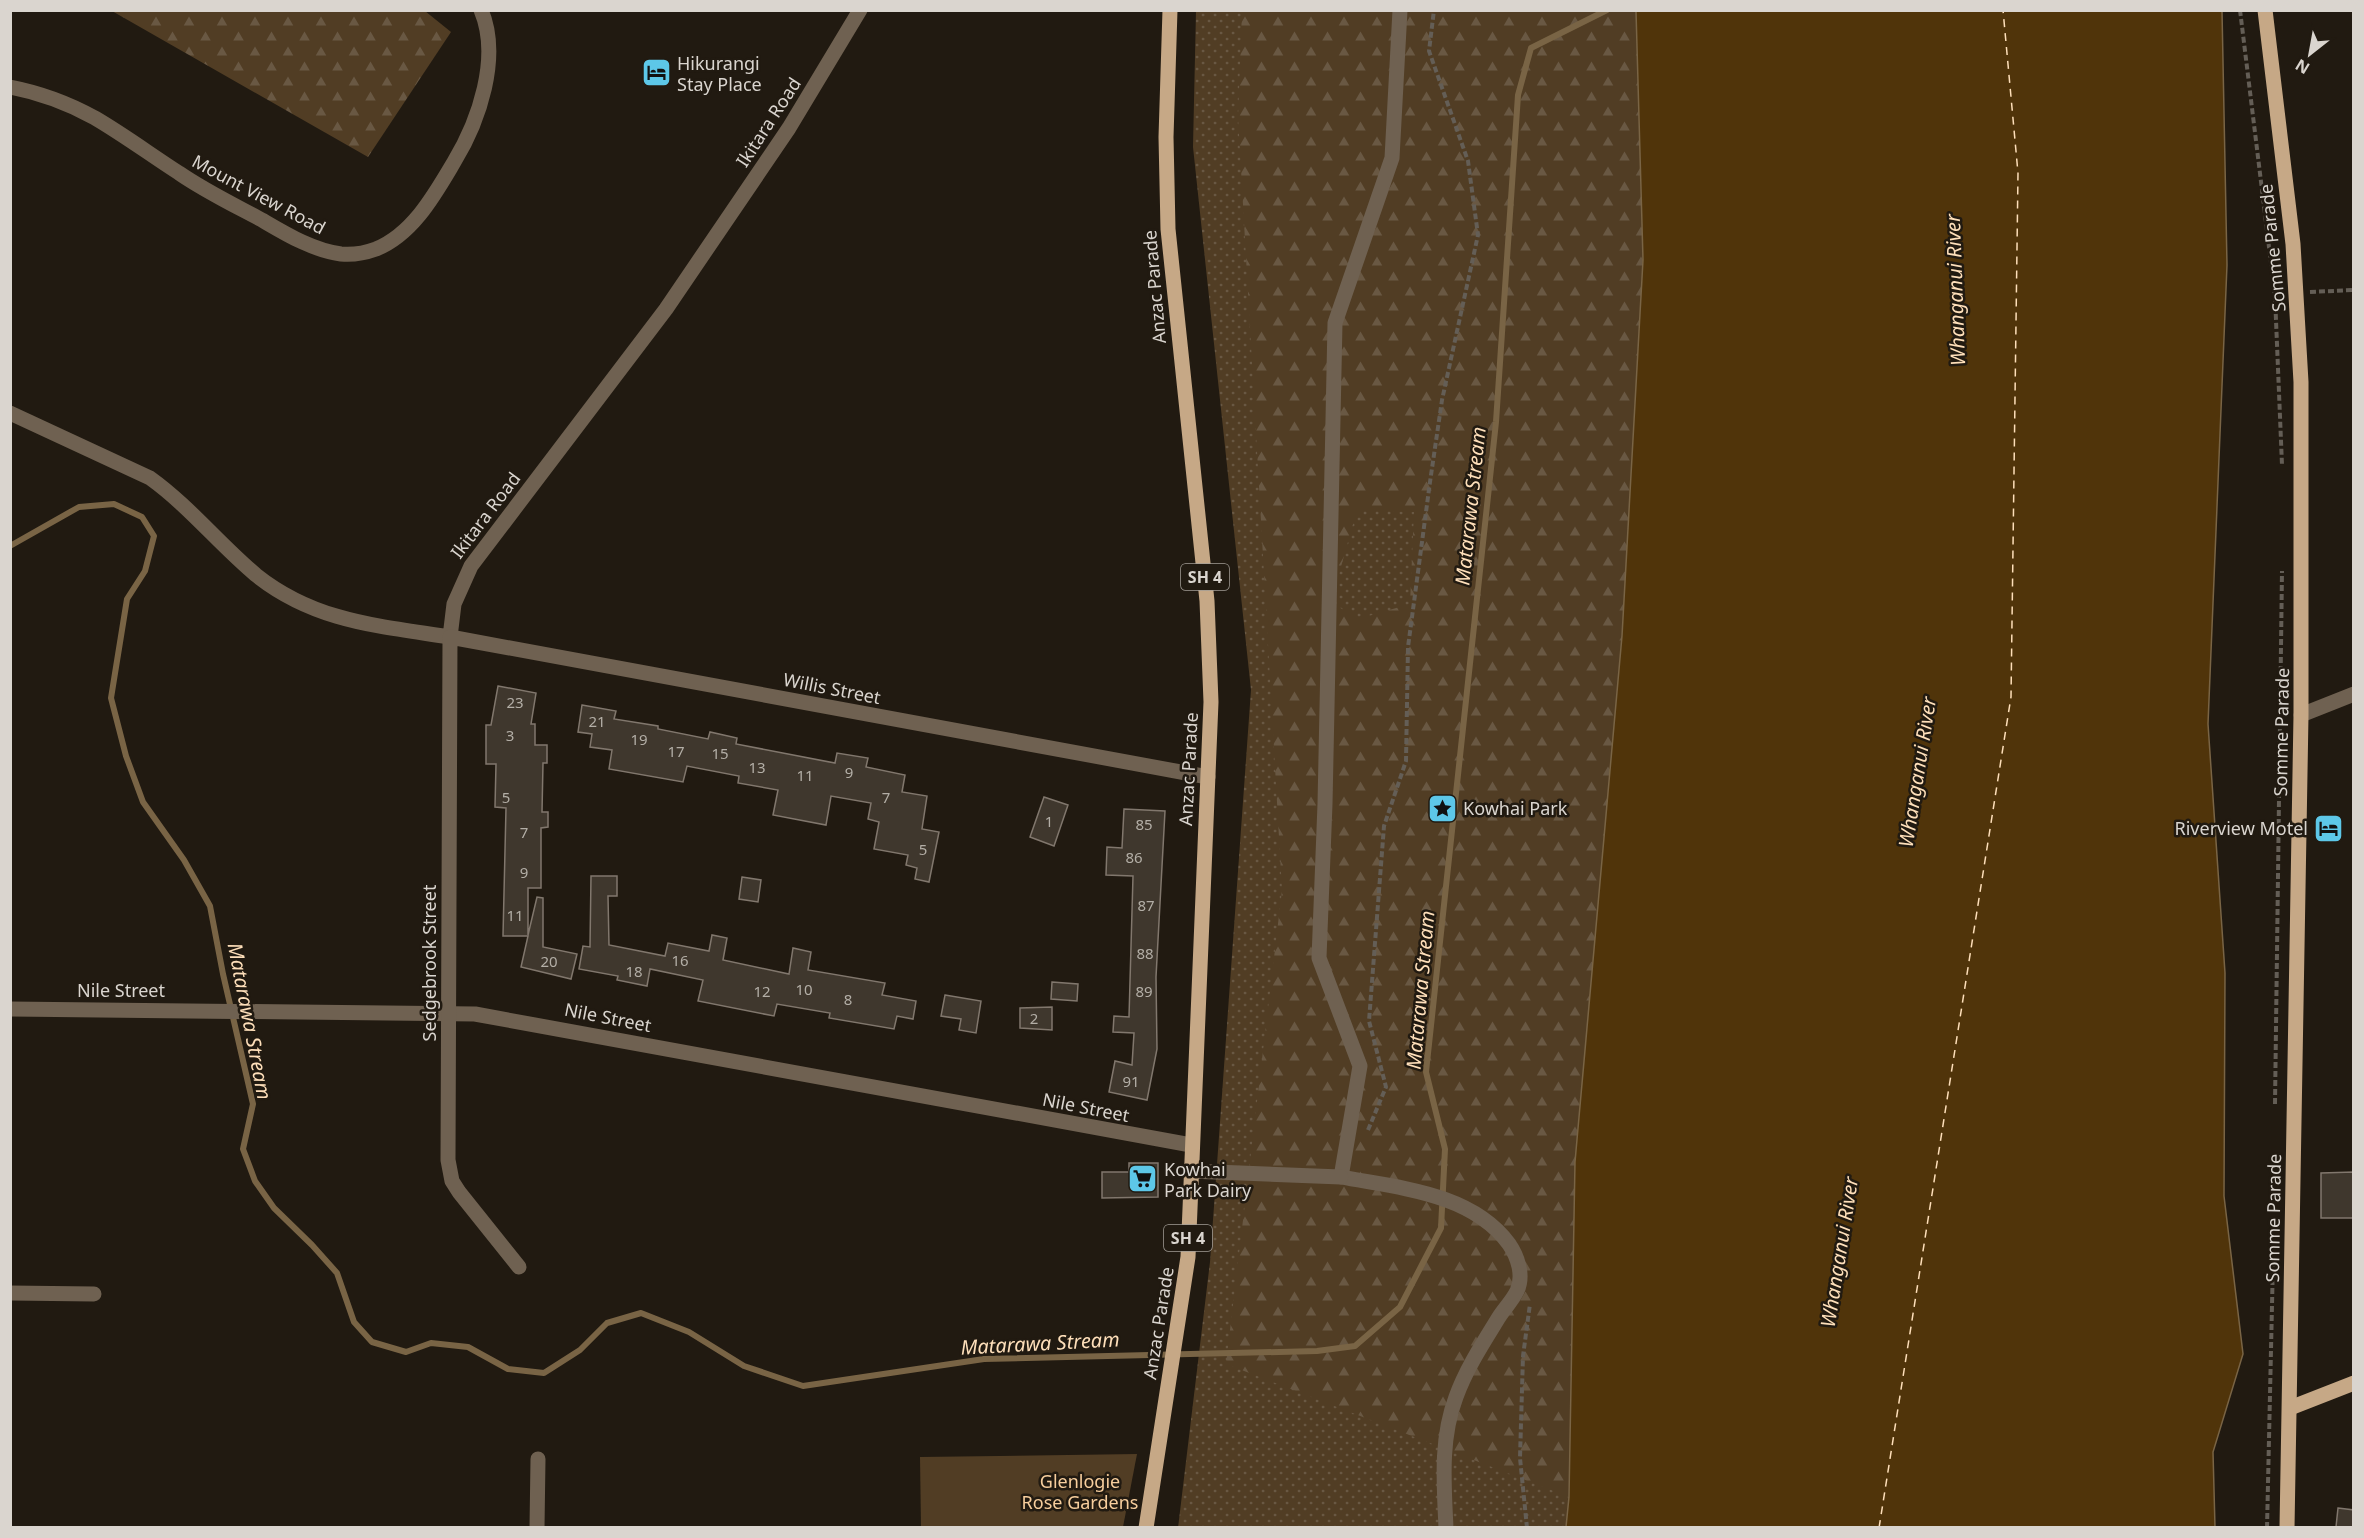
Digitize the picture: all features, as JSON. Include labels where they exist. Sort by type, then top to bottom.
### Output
[{"type":"main road","name":"Anzac Parade","points":[[1146,1527],[1188,1257],[1211,702],[1208,601],[1168,229],[1166,137],[1170,10]]},
{"type":"main road","name":"Somme Parade","points":[[2265,10],[2297,292],[2301,381],[2301,715],[2287,1527]]},
{"type":"main road","points":[[2290,1408],[2354,1383]]},
{"type":"street","name":"Mount View Road","points":[[10,87],[56,99],[96,119],[182,176],[300,241],[342,254],[366,252],[390,241],[413,221],[439,187],[468,137],[482,94],[488,59],[488,37],[481,10]]},
{"type":"street","name":"Ikitara Road","points":[[450,637],[456,597],[471,566],[666,309],[789,128],[860,10]]},
{"type":"street","points":[[1341,1177],[1360,1066],[1319,958],[1325,804],[1335,323],[1392,158],[1400,10]]},
{"type":"street","points":[[10,413],[150,478],[168,491],[256,575],[300,604],[344,620],[450,637]]},
{"type":"street","name":"Willis Street","points":[[450,637],[1208,777]]},
{"type":"street","name":"Sedgebrook Street","points":[[450,637],[449,1170],[459,1192],[519,1267]]},
{"type":"street","points":[[2301,715],[2354,694]]},
{"type":"street","name":"Nile Street","points":[[10,1009],[448,1012],[507,1018],[1191,1145]]},
{"type":"street","points":[[1190,1171],[1341,1177],[1425,1193],[1464,1207],[1497,1227],[1516,1254],[1520,1274],[1518,1290],[1467,1371],[1452,1408],[1447,1428],[1444,1470],[1446,1527]]},
{"type":"street","points":[[10,1293],[94,1294]]},
{"type":"street","points":[[537,1527],[538,1459]]},
{"type":"path","points":[[1365,1136],[1386,1087],[1369,1021],[1384,826],[1406,761],[1408,647],[1430,482],[1442,400],[1478,236],[1468,161],[1429,51],[1434,10]]},
{"type":"path","points":[[2240,10],[2250,65],[2275,296],[2283,475]]},
{"type":"path","points":[[2297,292],[2354,290]]},
{"type":"path","points":[[2275,1110],[2282,570]]},
{"type":"path","points":[[2267,1527],[2273,1257]]},
{"type":"path","points":[[1527,1527],[1520,1458],[1523,1356],[1531,1299]]},
{"type":"green space","points":[[112,11],[425,11],[451,32],[368,157]]},
{"type":"green space","name":"Kowhai Park","points":[[1196,11],[1614,11],[1622,160],[1643,435],[1567,1527],[1178,1528],[1210,1262],[1251,690],[1193,147]]},
{"type":"green space","name":"Kowhai Park","points":[[1242,11],[1636,11],[1643,260],[1622,636],[1575,1162],[1569,1497],[1226,1364],[1282,890],[1238,117]],"holes":[[[1357,510],[1414,512],[1410,604],[1358,619],[1331,602]]]},
{"type":"green space","name":"Glenlogie Rose Gardens","points":[[1137,1454],[1123,1527],[921,1527],[920,1457]]},
{"type":"water","name":"Whanganui River","points":[[1636,11],[2222,11],[2227,265],[2208,724],[2225,973],[2224,1196],[2243,1354],[2213,1452],[2215,1527],[1566,1527],[1569,1497],[1575,1162],[1622,636],[1643,260]]},
{"type":"building","points":[[498,686],[536,693],[531,724],[535,724],[535,745],[547,745],[547,763],[543,763],[542,812],[548,812],[548,827],[541,828],[541,888],[528,888],[528,935],[537,897],[543,898],[543,947],[577,954],[571,979],[521,967],[528,936],[503,936],[506,808],[495,807],[496,764],[486,764],[486,725],[491,725]]},
{"type":"building","points":[[582,705],[616,711],[614,719],[658,726],[658,729],[708,739],[710,732],[737,738],[736,744],[835,763],[837,753],[868,758],[866,767],[905,775],[902,792],[927,796],[922,829],[939,832],[929,882],[915,879],[917,868],[906,865],[908,855],[874,849],[879,822],[868,819],[871,803],[831,796],[826,825],[773,815],[778,790],[738,783],[739,776],[687,766],[683,782],[609,769],[612,750],[590,747],[592,734],[578,732]]},
{"type":"building","points":[[1044,797],[1068,805],[1054,846],[1030,837]]},
{"type":"building","points":[[1124,809],[1165,811],[1156,977],[1157,1049],[1147,1100],[1109,1092],[1115,1061],[1132,1065],[1134,1033],[1113,1032],[1114,1016],[1129,1017],[1133,876],[1106,875],[1107,847],[1122,848]]},
{"type":"building","points":[[591,876],[617,876],[617,896],[608,896],[609,945],[665,956],[668,943],[709,951],[712,935],[727,938],[723,960],[789,974],[793,948],[811,952],[808,970],[885,983],[882,995],[916,1001],[913,1019],[897,1016],[894,1029],[829,1018],[830,1013],[777,1004],[774,1016],[698,1001],[703,980],[650,969],[647,986],[617,980],[618,976],[579,969],[583,946],[590,947]]},
{"type":"building","points":[[742,877],[761,880],[758,902],[739,899]]},
{"type":"building","points":[[1052,982],[1078,984],[1077,1001],[1051,999]]},
{"type":"building","points":[[945,995],[981,1001],[976,1033],[959,1030],[961,1019],[941,1016]]},
{"type":"building","points":[[1052,1007],[1052,1030],[1020,1028],[1020,1008]]},
{"type":"building","points":[[1129,1163],[1158,1163],[1158,1197],[1102,1198],[1102,1172],[1129,1172]]},
{"type":"building","points":[[2354,1172],[2354,1218],[2321,1218],[2321,1173]]},
{"type":"building","points":[[2338,1508],[2354,1510],[2354,1527],[2336,1527]]},
{"type":"waterway","name":"Matarawa Stream","points":[[10,546],[79,507],[114,504],[142,517],[154,536],[145,571],[127,599],[111,698],[126,756],[143,802],[184,860],[210,906],[253,1104],[243,1149],[255,1181],[274,1208],[337,1273],[354,1322],[372,1342],[406,1352],[431,1343],[468,1347],[508,1369],[544,1373],[580,1350],[607,1323],[641,1313],[689,1332],[744,1366],[803,1386],[984,1359],[1317,1351],[1355,1346],[1400,1307],[1441,1228],[1445,1149],[1426,1072],[1496,422],[1518,95],[1531,48],[1607,10]]},
{"type":"ferry route","points":[[1879,1528],[2011,697],[2018,173],[2003,10]]},
{"type":"place","name":"Hikurangi Stay Place","points":[[656,73]]},
{"type":"place","name":"Kowhai Park","points":[[1442,808]]},
{"type":"place","name":"Riverview Motel","points":[[2329,828]]},
{"type":"place","name":"Kowhai Park Dairy","points":[[1143,1179]]}]
